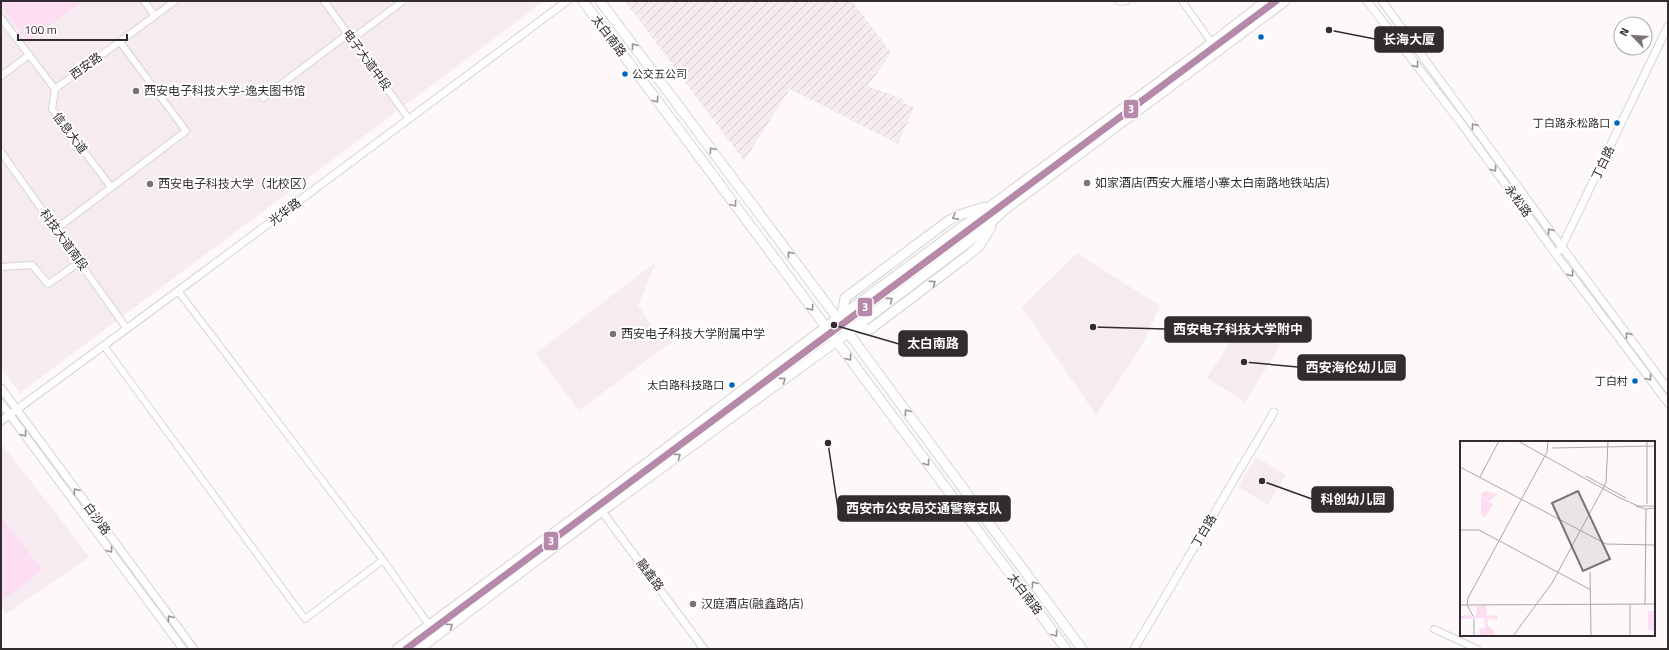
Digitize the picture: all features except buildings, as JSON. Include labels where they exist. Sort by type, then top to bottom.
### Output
[{"type":"main road","name":"太白南路","points":[[583,1],[1066,649]]},
{"type":"main road","name":"太白南路","points":[[600,1],[840,317],[851,329],[1082,649]]},
{"type":"main road","points":[[396,649],[595,502],[840,317],[1212,43],[1266,1]]},
{"type":"main road","points":[[419,649],[602,511],[836,341],[979,234],[999,215],[1285,1]]},
{"type":"main road","points":[[840,317],[845,298],[948,221],[959,215],[992,205]]},
{"type":"street","points":[[144,1],[155,16]]},
{"type":"street","name":"西安路","points":[[54,89],[175,1]]},
{"type":"street","name":"电子大道中段","points":[[324,1],[409,119]]},
{"type":"street","points":[[263,98],[403,1]]},
{"type":"street","name":"光华路","points":[[1,421],[127,329],[567,1]]},
{"type":"street","points":[[1118,1],[1127,1]]},
{"type":"street","points":[[1182,1],[1212,43]]},
{"type":"street","name":"永松路","points":[[1367,1],[1461,123],[1557,256],[1668,402]]},
{"type":"street","name":"永松路","points":[[1382,1],[1668,389]]},
{"type":"street","points":[[1,18],[54,89]]},
{"type":"street","name":"丁白路","points":[[1557,256],[1667,29]]},
{"type":"street","points":[[56,229],[186,131],[120,42]]},
{"type":"street","points":[[1,76],[29,55]]},
{"type":"street","name":"信息大道","points":[[54,89],[52,109],[110,187]]},
{"type":"street","name":"科技大道南段","points":[[1,152],[127,329]]},
{"type":"street","points":[[1,267],[32,265],[48,284],[80,262]]},
{"type":"street","points":[[178,291],[383,560],[429,624]]},
{"type":"street","points":[[104,346],[305,619],[383,560]]},
{"type":"street","name":"白沙路","points":[[1,388],[194,649]]},
{"type":"street","name":"白沙路","points":[[1,403],[183,649]]},
{"type":"street","name":"丁白路","points":[[1134,649],[1274,412]]},
{"type":"street","name":"融鑫路","points":[[595,502],[704,649]]},
{"type":"street","points":[[1434,629],[1477,649]]},
{"type":"shaded area","name":"西安电子科技大学（北校区）","points":[[1,1],[544,1],[20,393],[1,368]]},
{"type":"shaded area","points":[[1,1],[82,1],[28,42],[1,5]]},
{"type":"shaded area","name":"公交五公司","points":[[625,1],[852,1],[891,53],[868,86],[905,100],[904,103],[914,107],[898,144],[790,89],[744,161]]},
{"type":"shaded area","points":[[1077,253],[1160,306],[1141,347],[1096,415],[1022,307]]},
{"type":"shaded area","name":"西安电子科技大学附属中学","points":[[656,262],[638,305],[654,330],[677,338],[579,410],[536,353]]},
{"type":"shaded area","points":[[1243,322],[1280,346],[1245,402],[1207,378]]},
{"type":"shaded area","points":[[3,445],[89,557],[6,614],[1,607],[1,447]]},
{"type":"shaded area","points":[[1256,457],[1286,475],[1268,505],[1238,487]]},
{"type":"shaded area","points":[[1,516],[42,570],[1,601]]},
{"type":"transit line","name":"3","points":[[406,649],[1276,1]]},
{"type":"place","name":"长海大厦","points":[[1329,30]]},
{"type":"place","name":"公交五公司","points":[[625,74]]},
{"type":"place","name":"西安电子科技大学-逸夫图书馆","points":[[136,91]]},
{"type":"place","name":"丁白路永松路口","points":[[1617,123]]},
{"type":"place","name":"如家酒店(西安大雁塔小寨太白南路地铁站店)","points":[[1087,183]]},
{"type":"place","name":"西安电子科技大学（北校区）","points":[[150,184]]},
{"type":"place","name":"太白南路","points":[[834,325]]},
{"type":"place","name":"西安电子科技大学附中","points":[[1093,327]]},
{"type":"place","name":"西安电子科技大学附属中学","points":[[613,334]]},
{"type":"place","name":"西安海伦幼儿园","points":[[1244,362]]},
{"type":"place","name":"丁白村","points":[[1635,381]]},
{"type":"place","name":"太白路科技路口","points":[[732,385]]},
{"type":"place","name":"西安市公安局交通警察支队","points":[[828,443]]},
{"type":"place","name":"科创幼儿园","points":[[1262,481]]},
{"type":"place","name":"汉庭酒店(融鑫路店)","points":[[693,604]]}]
